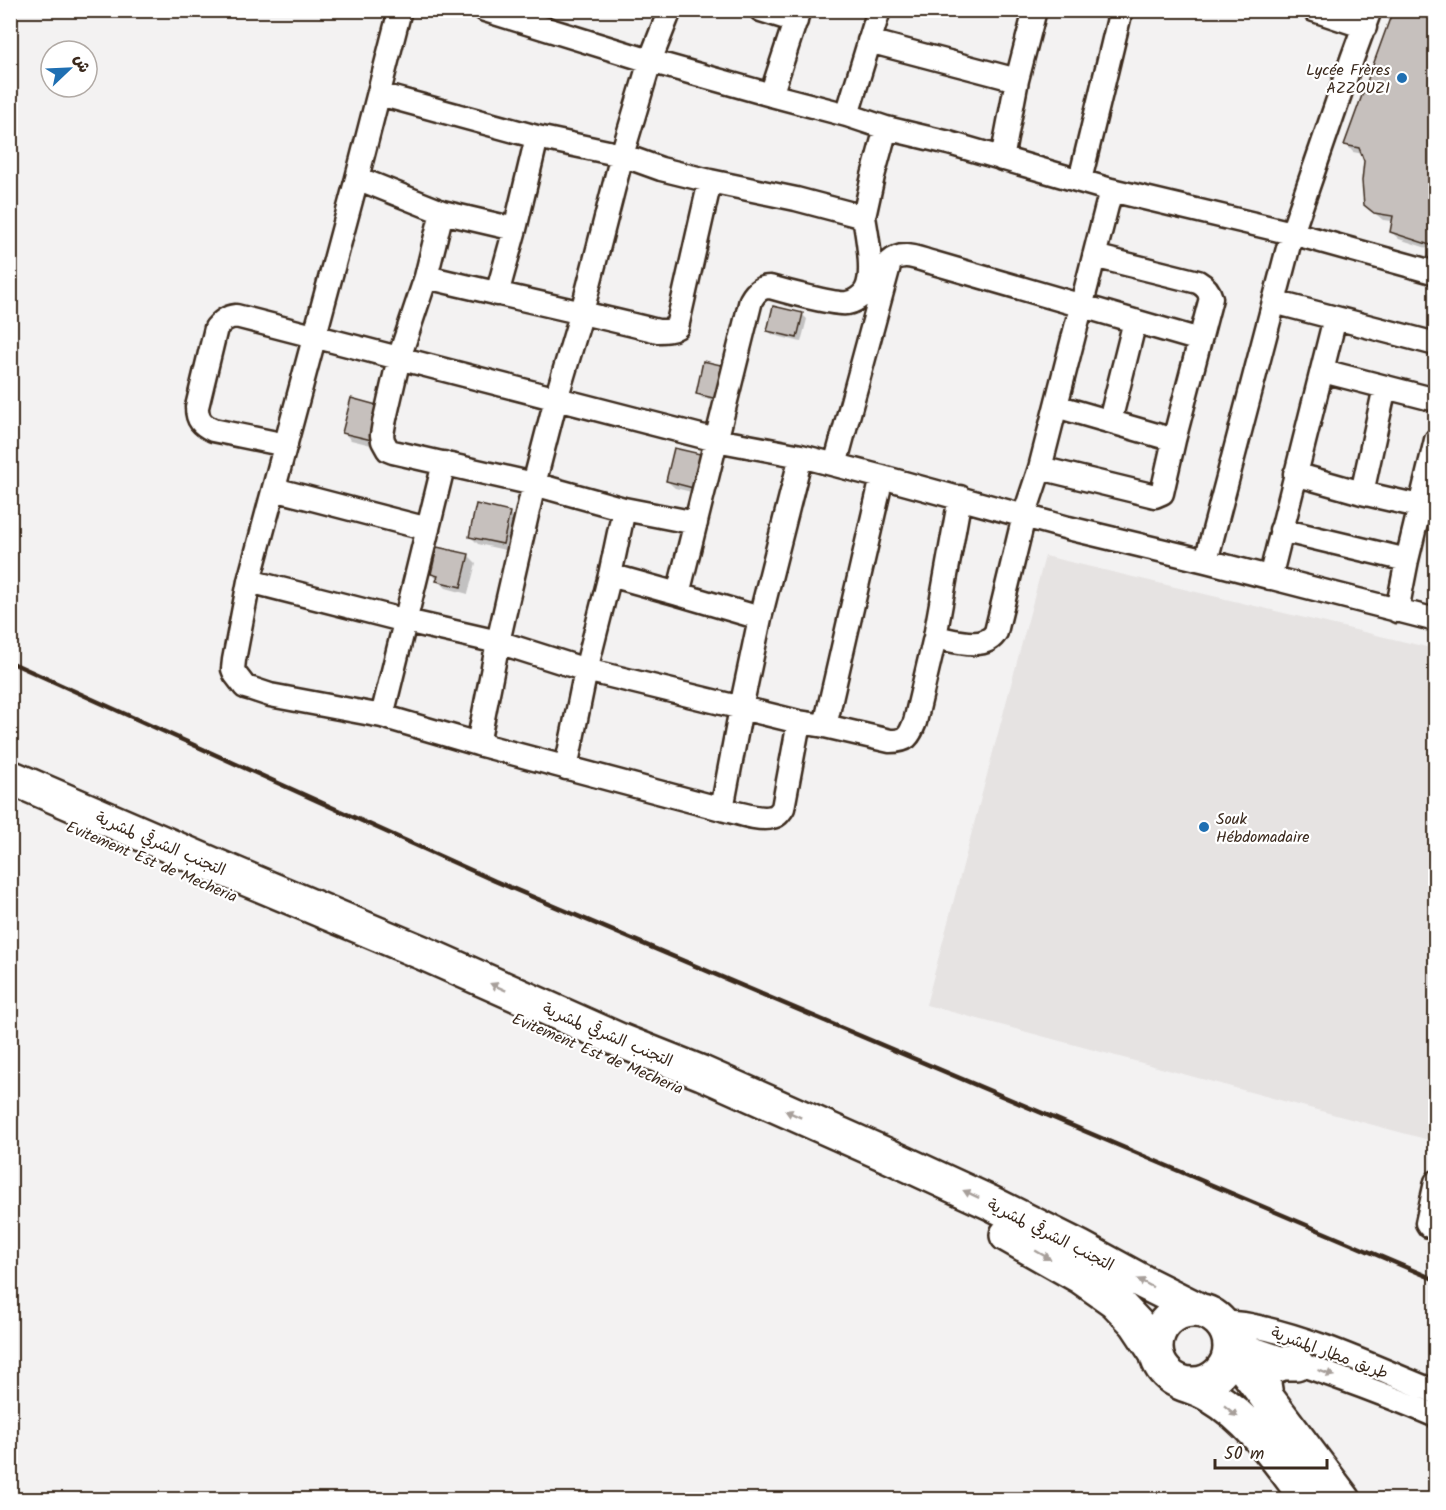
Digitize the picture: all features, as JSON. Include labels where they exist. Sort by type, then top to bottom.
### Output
[{"type":"highway","name":"التجنب الشرقي لمشرية","points":[[10,777],[702,1073],[889,1156],[1079,1247],[1146,1284],[1220,1330]]},
{"type":"highway","name":"Evitement Est de Mecheria","points":[[10,799],[177,874],[354,946],[506,1014],[630,1065],[987,1225],[1081,1277],[1115,1301],[1136,1323],[1156,1353]]},
{"type":"highway","points":[[1308,1500],[1264,1443],[1238,1417],[1210,1395],[1169,1376],[1161,1366],[1156,1353],[1156,1339],[1161,1326],[1171,1316],[1184,1310],[1220,1330],[1344,1500]]},
{"type":"highway","points":[[1181,1383],[1194,1385],[1208,1382],[1220,1374],[1228,1363],[1220,1330]]},
{"type":"highway","points":[[1266,1396],[1263,1377],[1269,1368],[1283,1363],[1296,1363]]},
{"type":"street","points":[[400,10],[249,581],[234,660],[233,669],[238,680],[245,687],[270,695],[382,716],[566,768],[761,818],[771,818],[779,814],[783,808],[799,722]]},
{"type":"street","points":[[478,744],[498,642],[556,399],[582,312],[622,155],[650,61],[670,10]]},
{"type":"street","points":[[761,10],[798,16],[771,95]]},
{"type":"street","points":[[847,115],[879,10]]},
{"type":"street","points":[[1002,159],[1017,80],[1035,10]]},
{"type":"street","points":[[1080,180],[1121,10]]},
{"type":"street","points":[[1206,561],[1292,233],[1367,19],[1314,10]]},
{"type":"street","points":[[489,11],[650,61],[1110,190],[1292,233],[1436,273]]},
{"type":"street","points":[[869,40],[1017,80]]},
{"type":"street","points":[[378,94],[537,137],[622,155],[661,169],[710,182],[796,199],[864,217]]},
{"type":"street","points":[[678,594],[751,300],[754,294],[770,286],[836,303],[847,303],[858,299],[866,290],[870,254],[864,217],[886,128]]},
{"type":"street","points":[[497,294],[537,137]]},
{"type":"street","points":[[357,178],[442,212],[515,229]]},
{"type":"street","points":[[426,277],[667,332],[677,327],[710,182]]},
{"type":"street","points":[[935,637],[975,643],[988,641],[994,637],[1024,516],[1040,468],[1110,190]]},
{"type":"street","points":[[442,212],[426,277],[399,358],[382,435],[388,450],[534,484],[624,509],[696,523]]},
{"type":"street","points":[[835,465],[890,262],[899,255],[906,255],[1200,340]]},
{"type":"street","points":[[1040,468],[1155,496],[1162,493],[1211,298],[1209,292],[1198,282],[1094,256]]},
{"type":"street","points":[[1274,302],[1436,344]]},
{"type":"street","points":[[286,445],[213,430],[204,426],[199,420],[197,407],[216,328],[221,321],[229,317],[236,316],[716,440],[801,456],[960,497],[1068,528],[1436,620]]},
{"type":"street","points":[[1270,578],[1335,318]]},
{"type":"street","points":[[1110,422],[1136,321]]},
{"type":"street","points":[[1323,371],[1436,400]]},
{"type":"street","points":[[1362,493],[1385,387]]},
{"type":"street","points":[[1056,406],[1174,440]]},
{"type":"street","points":[[1397,611],[1419,506],[1436,440]]},
{"type":"street","points":[[722,809],[760,618],[801,456]]},
{"type":"street","points":[[382,716],[444,463]]},
{"type":"street","points":[[1295,474],[1419,506]]},
{"type":"street","points":[[825,726],[882,477]]},
{"type":"street","points":[[274,489],[428,529]]},
{"type":"street","points":[[249,581],[498,642],[586,670],[799,722],[890,741],[900,741],[911,734],[915,722],[935,637],[960,497]]},
{"type":"street","points":[[566,768],[586,670],[624,509]]},
{"type":"street","points":[[1281,530],[1407,560]]},
{"type":"street","points":[[610,575],[760,618]]},
{"type":"street","points":[[1436,1182],[1426,1223],[1436,1228]]},
{"type":"street","name":"طريق مطار المشرية","points":[[1220,1330],[1252,1325],[1281,1332],[1326,1347],[1436,1392]]},
{"type":"street","name":"طريق مطار المشرية","points":[[1220,1330],[1296,1363],[1436,1416]]},
{"type":"shaded area","name":"Souk Hébdomadaire","points":[[1045,556],[1435,649],[1436,1114],[1429,1140],[926,1005]]},
{"type":"building","name":"Lycée Frères AZZOUZI","points":[[1393,10],[1436,10],[1436,247],[1390,232],[1393,216],[1374,213],[1364,205],[1362,181],[1364,161],[1359,148],[1344,145]]},
{"type":"building","points":[[773,306],[803,313],[797,338],[767,331]]},
{"type":"building","points":[[703,361],[730,367],[722,400],[696,394]]},
{"type":"building","points":[[351,398],[384,407],[376,441],[342,433]]},
{"type":"building","points":[[674,448],[709,456],[701,490],[666,481]]},
{"type":"building","points":[[476,504],[510,512],[503,544],[469,537]]},
{"type":"building","points":[[437,547],[469,554],[461,587],[436,581],[438,576],[431,574]]},
{"type":"railway","points":[[10,662],[495,881],[1436,1280]]},
{"type":"place","name":"Lycée Frères AZZOUZI","points":[[1402,78]]},
{"type":"place","name":"Souk Hébdomadaire","points":[[1204,827]]}]
